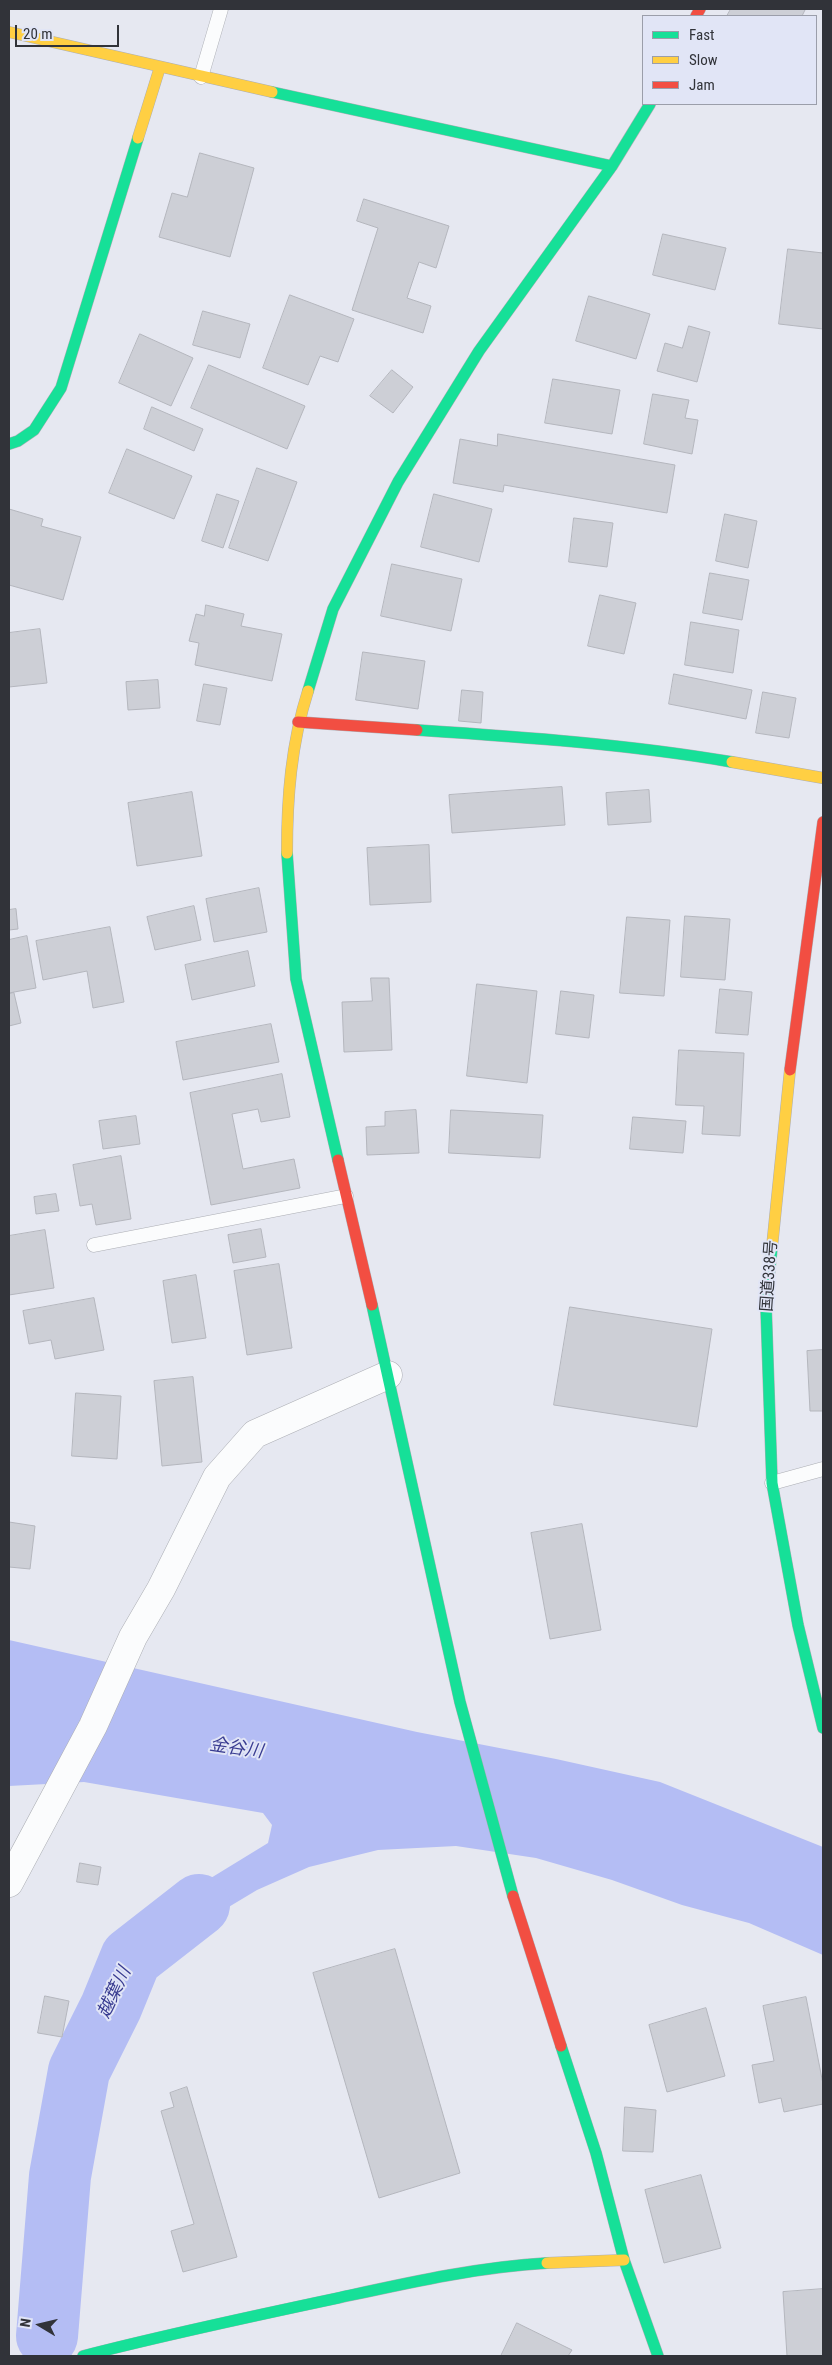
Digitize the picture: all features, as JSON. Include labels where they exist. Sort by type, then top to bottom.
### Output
[{"type":"main road","points":[[9,32],[201,77],[612,166]]},
{"type":"main road","points":[[9,444],[18,442],[42,422],[60,388],[160,67]]},
{"type":"main road","points":[[649,105],[612,166],[479,351],[398,482],[333,609],[298,722],[286,800],[287,871],[296,979],[388,1375],[460,1702],[504,1868],[596,2152],[624,2260],[658,2356]]},
{"type":"main road","points":[[298,722],[562,740],[679,753],[823,778]]},
{"type":"main road","name":"国道338号","points":[[823,822],[787,1095],[766,1306],[772,1482],[798,1625],[823,1728]]},
{"type":"main road","points":[[83,2356],[187,2330],[388,2287],[514,2265],[624,2260]]},
{"type":"street","points":[[9,1883],[93,1726],[133,1637],[160,1589],[217,1477],[255,1434],[388,1375]]},
{"type":"lane","points":[[201,77],[221,9]]},
{"type":"lane","points":[[808,934],[823,935]]},
{"type":"lane","points":[[94,1245],[346,1196]]},
{"type":"lane","points":[[772,1482],[823,1469]]},
{"type":"water","name":"金谷川","points":[[9,1640],[417,1732],[556,1759],[660,1782],[823,1847],[823,1955],[749,1923],[682,1905],[612,1880],[536,1858],[456,1846],[378,1850],[309,1867],[257,1890],[153,1957],[131,1958],[149,1921],[188,1892],[268,1843],[272,1825],[263,1813],[84,1782],[9,1786]]},
{"type":"building","points":[[731,9],[805,10],[802,15],[728,15]]},
{"type":"building","points":[[200,153],[254,168],[230,257],[159,237],[172,193],[187,197]]},
{"type":"building","points":[[364,199],[449,226],[436,268],[419,262],[407,298],[431,306],[423,333],[352,310],[378,228],[357,221]]},
{"type":"building","points":[[663,234],[726,248],[715,290],[653,275]]},
{"type":"building","points":[[788,249],[823,253],[823,329],[779,324]]},
{"type":"building","points":[[290,295],[354,319],[338,362],[320,356],[308,385],[263,368]]},
{"type":"building","points":[[589,296],[650,314],[636,359],[576,341]]},
{"type":"building","points":[[203,311],[250,324],[240,358],[193,345]]},
{"type":"building","points":[[689,326],[710,332],[697,382],[657,371],[665,343],[682,348]]},
{"type":"building","points":[[140,334],[193,358],[171,406],[119,383]]},
{"type":"building","points":[[209,365],[305,406],[287,449],[191,408]]},
{"type":"building","points":[[392,370],[413,387],[393,413],[370,396]]},
{"type":"building","points":[[553,379],[620,390],[612,434],[545,423]]},
{"type":"building","points":[[653,394],[689,400],[685,418],[698,420],[692,454],[644,444]]},
{"type":"building","points":[[152,407],[203,429],[194,451],[144,429]]},
{"type":"building","points":[[498,434],[675,465],[667,513],[504,485],[503,492],[453,483],[460,439],[497,446]]},
{"type":"building","points":[[127,449],[192,476],[174,519],[109,493]]},
{"type":"building","points":[[257,468],[297,482],[268,561],[229,548]]},
{"type":"building","points":[[217,494],[239,501],[223,548],[202,541]]},
{"type":"building","points":[[434,494],[492,509],[479,562],[421,547]]},
{"type":"building","points":[[9,509],[43,519],[41,526],[81,537],[63,600],[9,585]]},
{"type":"building","points":[[725,514],[757,521],[748,568],[716,561]]},
{"type":"building","points":[[574,518],[613,523],[607,567],[569,562]]},
{"type":"building","points":[[392,564],[462,579],[451,631],[381,616]]},
{"type":"building","points":[[710,573],[749,580],[742,620],[703,613]]},
{"type":"building","points":[[600,595],[636,603],[624,654],[588,646]]},
{"type":"building","points":[[206,605],[244,614],[241,626],[282,634],[272,681],[195,665],[199,643],[189,641],[196,614],[204,616]]},
{"type":"building","points":[[691,622],[739,630],[733,673],[685,665]]},
{"type":"building","points":[[40,629],[47,683],[9,687],[9,633]]},
{"type":"building","points":[[363,652],[425,661],[418,709],[356,700]]},
{"type":"building","points":[[674,674],[752,690],[746,719],[669,704]]},
{"type":"building","points":[[158,680],[160,708],[128,710],[126,682]]},
{"type":"building","points":[[204,684],[227,688],[220,725],[197,721]]},
{"type":"building","points":[[462,690],[483,692],[481,723],[459,721]]},
{"type":"building","points":[[763,692],[796,698],[789,738],[756,733]]},
{"type":"building","points":[[562,787],[565,825],[452,833],[449,795]]},
{"type":"building","points":[[649,790],[651,822],[608,825],[606,793]]},
{"type":"building","points":[[192,792],[202,856],[137,866],[128,803]]},
{"type":"building","points":[[429,845],[431,902],[370,905],[367,848]]},
{"type":"building","points":[[259,888],[267,932],[214,942],[206,899]]},
{"type":"building","points":[[194,906],[201,940],[155,950],[147,917]]},
{"type":"building","points":[[16,909],[18,929],[9,930],[9,910]]},
{"type":"building","points":[[685,916],[730,919],[725,980],[681,977]]},
{"type":"building","points":[[627,917],[670,920],[664,996],[620,993]]},
{"type":"building","points":[[110,927],[124,1002],[93,1008],[87,971],[43,980],[36,941]]},
{"type":"building","points":[[27,936],[36,988],[9,993],[9,940]]},
{"type":"building","points":[[248,951],[255,986],[192,1000],[185,965]]},
{"type":"building","points":[[371,978],[389,978],[392,1050],[344,1052],[342,1002],[372,1001]]},
{"type":"building","points":[[477,984],[537,991],[527,1083],[467,1076]]},
{"type":"building","points":[[720,989],[752,992],[748,1035],[716,1033]]},
{"type":"building","points":[[561,991],[594,995],[589,1038],[556,1034]]},
{"type":"building","points":[[14,993],[21,1023],[9,1026],[9,994]]},
{"type":"building","points":[[271,1024],[279,1062],[183,1080],[176,1042]]},
{"type":"building","points":[[679,1050],[744,1053],[740,1136],[702,1134],[704,1106],[676,1105]]},
{"type":"building","points":[[282,1074],[290,1117],[261,1122],[258,1109],[232,1114],[243,1169],[294,1159],[300,1188],[211,1205],[190,1093]]},
{"type":"building","points":[[416,1110],[419,1153],[367,1155],[366,1127],[385,1126],[385,1112]]},
{"type":"building","points":[[451,1110],[543,1115],[540,1158],[449,1153]]},
{"type":"building","points":[[136,1116],[140,1144],[103,1149],[99,1121]]},
{"type":"building","points":[[633,1117],[686,1121],[683,1153],[630,1149]]},
{"type":"building","points":[[121,1156],[131,1219],[96,1225],[92,1204],[80,1206],[73,1165]]},
{"type":"building","points":[[56,1194],[59,1211],[36,1214],[34,1197]]},
{"type":"building","points":[[261,1229],[266,1257],[233,1263],[228,1235]]},
{"type":"building","points":[[45,1230],[54,1288],[9,1295],[9,1236]]},
{"type":"building","points":[[279,1264],[292,1348],[247,1355],[234,1271]]},
{"type":"building","points":[[196,1275],[206,1338],[172,1343],[163,1281]]},
{"type":"building","points":[[94,1298],[104,1350],[55,1359],[51,1340],[29,1344],[23,1311]]},
{"type":"building","points":[[570,1307],[712,1329],[697,1427],[554,1405]]},
{"type":"building","points":[[823,1350],[823,1411],[810,1411],[807,1351]]},
{"type":"building","points":[[193,1377],[202,1462],[162,1466],[154,1381]]},
{"type":"building","points":[[76,1393],[121,1396],[117,1459],[72,1456]]},
{"type":"building","points":[[9,1522],[35,1526],[30,1569],[9,1567]]},
{"type":"building","points":[[582,1524],[601,1630],[550,1639],[531,1533]]},
{"type":"building","points":[[80,1863],[101,1867],[98,1885],[77,1882]]},
{"type":"building","points":[[395,1949],[460,2173],[379,2198],[313,1973]]},
{"type":"building","points":[[45,1996],[69,2001],[62,2037],[38,2033]]},
{"type":"building","points":[[806,1997],[823,2084],[823,2104],[784,2112],[781,2098],[759,2103],[752,2065],[774,2061],[763,2006]]},
{"type":"building","points":[[706,2008],[725,2076],[667,2092],[649,2025]]},
{"type":"building","points":[[187,2087],[237,2257],[183,2272],[171,2231],[194,2224],[161,2111],[174,2107],[170,2093]]},
{"type":"building","points":[[625,2107],[656,2110],[653,2152],[623,2151]]},
{"type":"building","points":[[701,2175],[721,2248],[664,2263],[645,2190]]},
{"type":"building","points":[[823,2289],[823,2356],[787,2356],[783,2292]]},
{"type":"building","points":[[517,2323],[572,2350],[568,2356],[501,2356]]},
{"type":"waterway","name":"越葉川","points":[[47,2336],[60,2176],[79,2071],[111,2007],[131,1958],[199,1905]]},
{"type":"traffic: fast","points":[[272,92],[612,166]]},
{"type":"traffic: fast","points":[[308,691],[333,609],[398,482],[479,351],[612,166],[649,105]]},
{"type":"traffic: fast","points":[[9,444],[18,441],[34,430],[61,388],[138,138]]},
{"type":"traffic: fast","points":[[417,730],[535,738],[614,746],[732,762]]},
{"type":"traffic: fast","points":[[287,853],[296,979],[338,1160]]},
{"type":"traffic: fast","points":[[772,1247],[766,1306],[772,1483],[798,1625],[823,1728]]},
{"type":"traffic: fast","points":[[372,1305],[460,1702],[513,1896]]},
{"type":"traffic: fast","points":[[561,2046],[596,2153],[624,2260],[658,2356]]},
{"type":"traffic: fast","points":[[83,2356],[147,2340],[416,2281],[495,2268],[547,2263]]},
{"type":"traffic: slow","points":[[9,32],[272,92]]},
{"type":"traffic: slow","points":[[138,138],[160,67]]},
{"type":"traffic: slow","points":[[287,853],[291,771],[302,711],[308,691]]},
{"type":"traffic: slow","points":[[732,762],[823,778]]},
{"type":"traffic: slow","points":[[772,1247],[790,1070]]},
{"type":"traffic: slow","points":[[547,2263],[624,2260]]},
{"type":"traffic: jam","points":[[697,15],[700,9]]},
{"type":"traffic: jam","points":[[298,722],[417,730]]},
{"type":"traffic: jam","points":[[790,1070],[823,822]]},
{"type":"traffic: jam","points":[[338,1160],[372,1305]]},
{"type":"traffic: jam","points":[[513,1896],[561,2046]]}]
